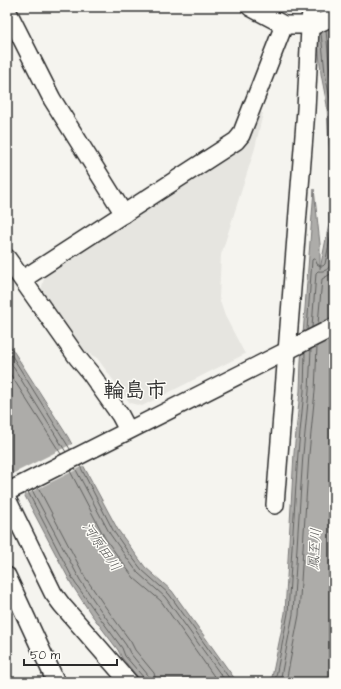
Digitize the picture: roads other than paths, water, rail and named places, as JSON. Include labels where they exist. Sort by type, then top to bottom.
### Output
[{"type":"street","points":[[250,7],[284,24],[312,25],[334,16]]},
{"type":"street","points":[[275,505],[306,110],[312,25],[311,7]]},
{"type":"street","points":[[7,10],[52,99],[124,214]]},
{"type":"street","points":[[23,279],[236,141],[241,135],[284,24]]},
{"type":"street","points":[[7,258],[23,279],[76,358],[91,374],[120,415],[122,434]]},
{"type":"street","points":[[129,682],[62,606],[53,593],[9,493],[288,349],[334,327]]},
{"type":"street","points":[[7,576],[56,682]]},
{"type":"water","name":"鳳至川","points":[[319,7],[334,7],[334,682],[271,682],[285,613],[294,453],[300,391],[314,189],[320,244],[320,269],[329,224],[329,149],[327,105],[321,74],[317,32]]},
{"type":"water","name":"河原田川","points":[[7,341],[68,437],[118,530],[145,567],[172,591],[237,682],[142,682],[122,658],[118,650],[91,614],[72,585],[7,462]]},
{"type":"district","name":"輪島市","points":[[135,390]]}]
